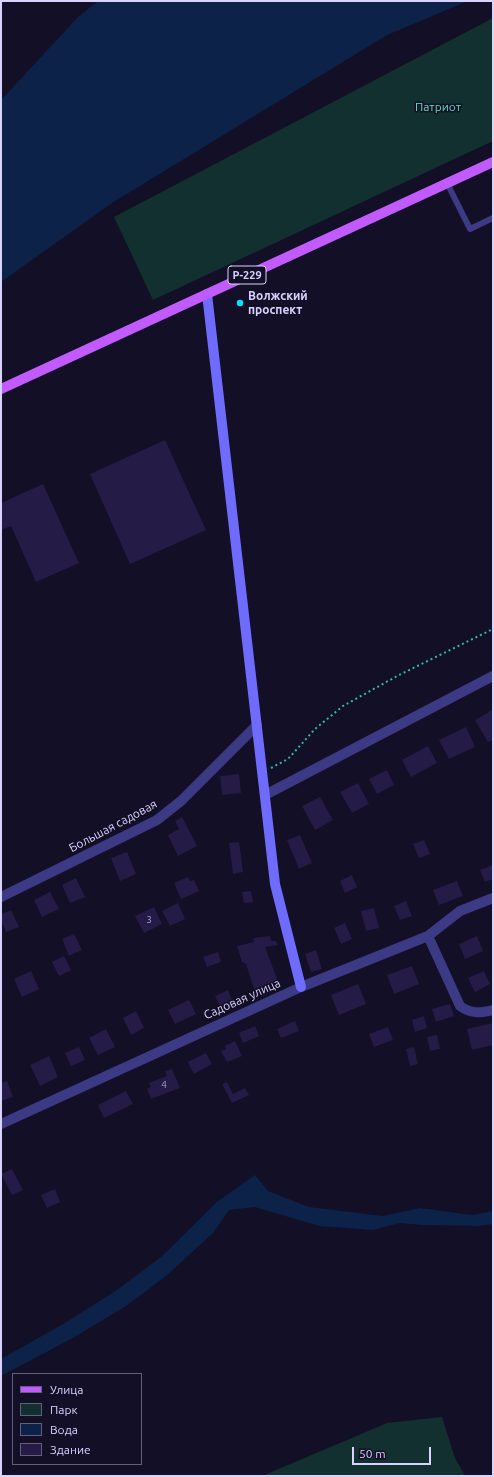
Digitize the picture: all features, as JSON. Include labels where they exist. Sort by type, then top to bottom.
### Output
[{"type":"main road","name":"Р-229","points":[[1,389],[493,162]]},
{"type":"street","points":[[207,294],[266,795],[275,884],[301,987]]},
{"type":"street","points":[[266,795],[493,676]]},
{"type":"street","name":"Большая садовая","points":[[1,898],[157,820],[181,801],[257,725]]},
{"type":"street","name":"Садовая улица","points":[[1,1124],[301,987],[428,936],[460,911],[493,898]]},
{"type":"street","points":[[428,936],[460,1006],[467,1011],[476,1013],[493,1010]]},
{"type":"lane","points":[[447,183],[470,229],[493,218]]},
{"type":"path","points":[[263,772],[288,759],[315,729],[343,706],[399,675],[493,629]]},
{"type":"green space","name":"Патриот","points":[[493,18],[493,141],[153,300],[114,217]]},
{"type":"green space","points":[[442,1417],[455,1458],[465,1476],[262,1476],[387,1423]]},
{"type":"water","points":[[98,1],[468,1],[387,35],[112,203],[1,282],[1,100],[78,17]]},
{"type":"water","points":[[255,1175],[268,1191],[309,1207],[383,1216],[420,1208],[472,1215],[493,1211],[493,1224],[479,1226],[400,1223],[373,1230],[319,1226],[255,1207],[229,1210],[214,1232],[166,1276],[126,1306],[71,1339],[1,1376],[1,1359],[63,1324],[117,1290],[161,1257],[218,1201]]},
{"type":"building","points":[[165,440],[206,530],[130,564],[90,474]]},
{"type":"building","points":[[43,484],[79,563],[36,582],[11,526],[1,530],[1,503]]},
{"type":"building","points":[[492,710],[493,740],[488,742],[475,720]]},
{"type":"building","points":[[466,727],[475,747],[449,759],[439,740]]},
{"type":"building","points":[[428,746],[437,763],[411,777],[402,760]]},
{"type":"building","points":[[387,770],[394,785],[377,794],[369,779]]},
{"type":"building","points":[[239,774],[241,793],[222,795],[220,776]]},
{"type":"building","points":[[358,783],[369,804],[352,813],[340,792]]},
{"type":"building","points":[[320,797],[333,820],[315,830],[302,806]]},
{"type":"building","points":[[182,817],[197,846],[178,856],[168,835],[179,829],[175,821]]},
{"type":"building","points":[[300,835],[312,863],[299,869],[287,840]]},
{"type":"building","points":[[424,840],[430,854],[419,858],[413,844]]},
{"type":"building","points":[[239,842],[243,872],[233,874],[229,843]]},
{"type":"building","points":[[127,852],[136,874],[120,881],[111,858]]},
{"type":"building","points":[[493,865],[493,879],[485,882],[480,870]]},
{"type":"building","points":[[352,875],[357,887],[345,893],[340,881]]},
{"type":"building","points":[[188,877],[190,881],[194,880],[199,891],[181,899],[174,883]]},
{"type":"building","points":[[76,878],[85,897],[70,903],[62,885]]},
{"type":"building","points":[[457,881],[463,896],[439,905],[433,890]]},
{"type":"building","points":[[251,891],[253,902],[244,903],[242,892]]},
{"type":"building","points":[[50,892],[59,909],[42,917],[34,900]]},
{"type":"building","points":[[406,901],[412,916],[400,920],[394,906]]},
{"type":"building","points":[[178,903],[185,919],[170,926],[162,911]]},
{"type":"building","points":[[154,907],[162,924],[144,933],[135,916]]},
{"type":"building","points":[[374,908],[379,928],[366,931],[361,911]]},
{"type":"building","points":[[11,910],[19,927],[6,932],[1,921],[1,914]]},
{"type":"building","points":[[345,923],[352,939],[341,944],[334,928]]},
{"type":"building","points":[[74,934],[82,950],[69,956],[62,939]]},
{"type":"building","points":[[270,936],[271,941],[276,941],[278,945],[265,947],[280,987],[256,995],[246,964],[242,962],[237,946],[254,942],[253,938]]},
{"type":"building","points":[[477,936],[483,951],[465,959],[459,944]]},
{"type":"building","points":[[316,950],[322,969],[311,972],[305,954]]},
{"type":"building","points":[[218,952],[221,962],[207,967],[203,957]]},
{"type":"building","points":[[64,956],[71,970],[59,976],[52,962]]},
{"type":"building","points":[[412,966],[419,984],[394,994],[387,975]]},
{"type":"building","points":[[31,971],[39,989],[22,997],[14,979]]},
{"type":"building","points":[[484,971],[490,984],[475,992],[468,978]]},
{"type":"building","points":[[358,984],[366,1004],[339,1015],[331,995]]},
{"type":"building","points":[[228,990],[232,1000],[220,1006],[215,996]]},
{"type":"building","points":[[189,1000],[196,1014],[175,1024],[168,1010]]},
{"type":"building","points":[[450,1004],[454,1016],[436,1022],[432,1009]]},
{"type":"building","points":[[136,1011],[144,1028],[131,1035],[123,1018]]},
{"type":"building","points":[[424,1016],[427,1028],[415,1032],[412,1020]]},
{"type":"building","points":[[295,1021],[299,1031],[281,1038],[277,1029]]},
{"type":"building","points":[[493,1023],[493,1045],[472,1050],[467,1029]]},
{"type":"building","points":[[255,1026],[259,1036],[243,1043],[239,1033]]},
{"type":"building","points":[[388,1027],[393,1040],[374,1047],[369,1034]]},
{"type":"building","points":[[106,1029],[115,1047],[98,1055],[89,1038]]},
{"type":"building","points":[[437,1035],[440,1049],[430,1051],[427,1037]]},
{"type":"building","points":[[235,1041],[242,1056],[227,1062],[221,1051],[226,1049],[225,1046]]},
{"type":"building","points":[[79,1047],[85,1060],[71,1066],[65,1053]]},
{"type":"building","points":[[414,1047],[418,1064],[410,1066],[406,1049]]},
{"type":"building","points":[[206,1053],[212,1064],[194,1074],[188,1062]]},
{"type":"building","points":[[49,1056],[58,1077],[40,1086],[30,1065]]},
{"type":"building","points":[[172,1069],[180,1088],[151,1099],[147,1089],[151,1087],[149,1083],[167,1076],[165,1071]]},
{"type":"building","points":[[7,1081],[13,1097],[1,1101],[1,1083]]},
{"type":"building","points":[[227,1082],[233,1094],[245,1088],[249,1095],[232,1103],[222,1084]]},
{"type":"building","points":[[126,1091],[133,1104],[104,1118],[98,1105]]},
{"type":"building","points":[[12,1169],[23,1190],[12,1195],[1,1174]]},
{"type":"building","points":[[55,1189],[60,1202],[47,1208],[41,1195]]},
{"type":"place","name":"Волжский проспект","points":[[240,303]]}]
